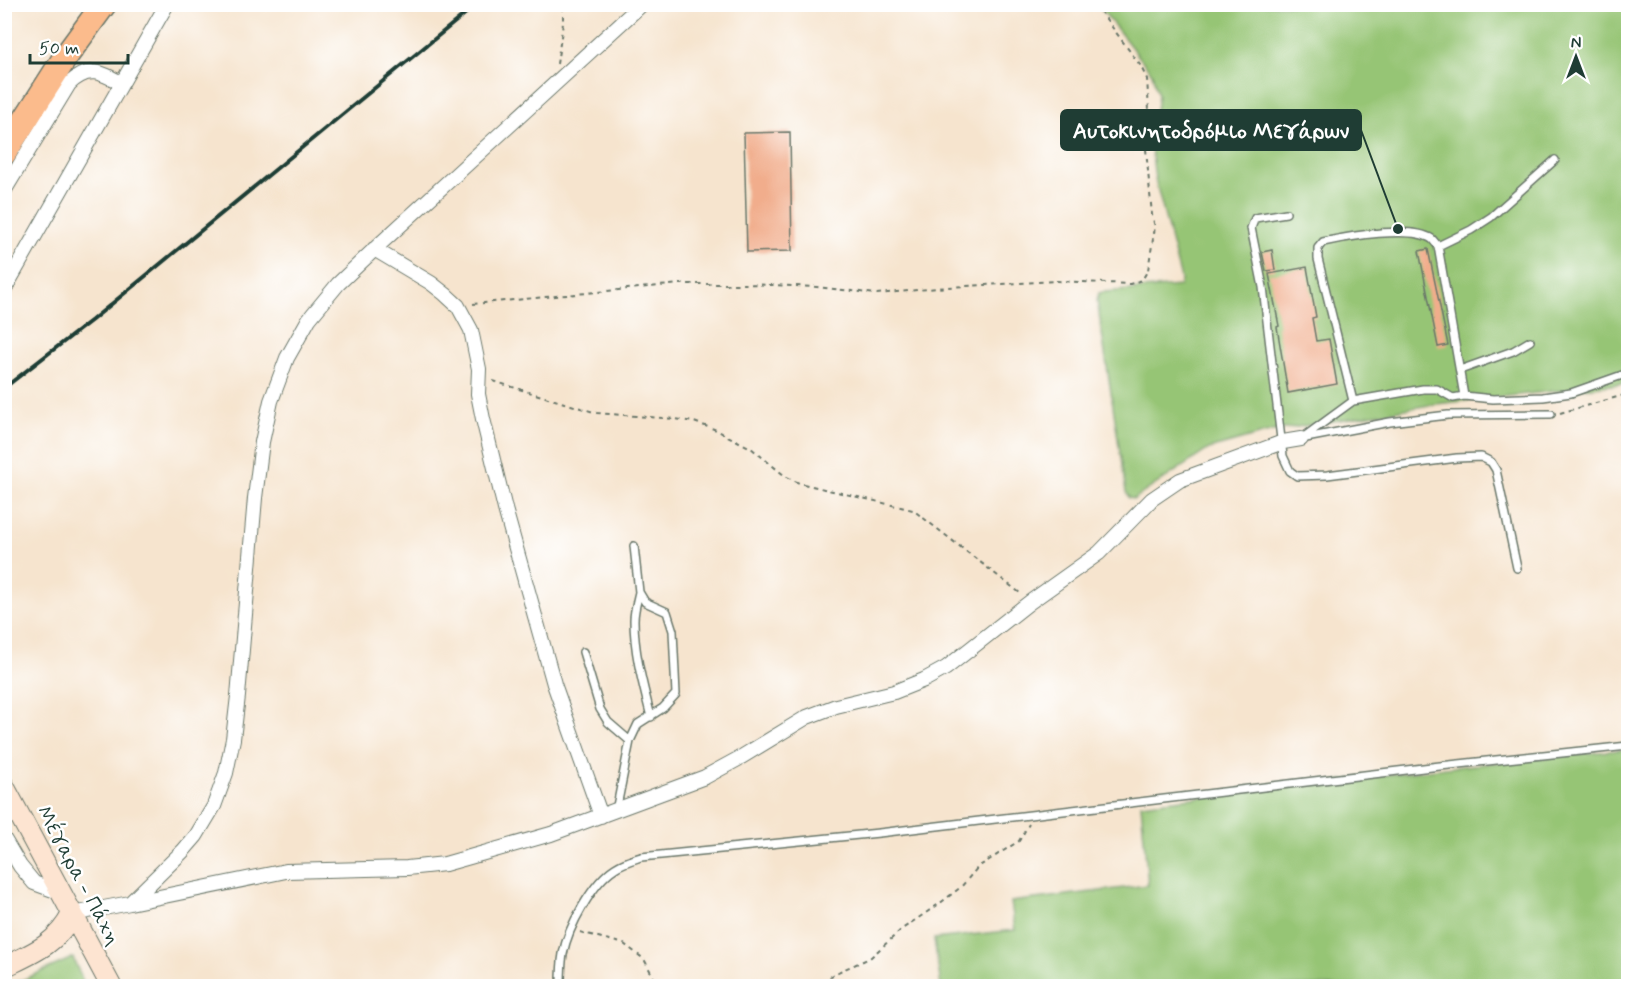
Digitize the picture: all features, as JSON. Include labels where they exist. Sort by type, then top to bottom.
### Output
[{"type":"highway","points":[[4,153],[66,56],[104,4]]},
{"type":"main road","name":"Μέγαρα - Πάχη","points":[[4,786],[111,987]]},
{"type":"main road","points":[[4,968],[56,938],[72,914]]},
{"type":"street","points":[[4,290],[167,4]]},
{"type":"street","points":[[130,903],[196,836],[221,790],[233,739],[262,442],[271,401],[286,358],[309,319],[338,284],[642,4]]},
{"type":"street","points":[[4,191],[69,84],[77,76],[89,71],[102,72],[121,83]]},
{"type":"street","points":[[374,249],[431,283],[458,306],[471,330],[476,352],[478,394],[493,459],[554,684],[601,816]]},
{"type":"street","points":[[72,914],[286,871],[407,868],[445,864],[551,834],[705,777],[807,717],[823,710],[894,692],[946,668],[1030,602],[1099,553],[1152,499],[1180,480],[1283,442],[1301,439]]},
{"type":"street","points":[[4,839],[20,866],[34,883],[61,893]]},
{"type":"lane","points":[[1438,246],[1471,230],[1491,217],[1555,160]]},
{"type":"lane","points":[[1286,213],[1255,218],[1251,228],[1263,287],[1285,464],[1297,476],[1327,475],[1481,457],[1491,462],[1497,470],[1517,568]]},
{"type":"lane","points":[[1353,401],[1318,259],[1318,248],[1323,242],[1387,233],[1419,235],[1432,239],[1438,246],[1464,396]]},
{"type":"lane","points":[[1460,370],[1513,351],[1530,341]]},
{"type":"lane","points":[[1301,439],[1353,401],[1423,389],[1437,390],[1453,398],[1464,396],[1493,399],[1543,397],[1571,393],[1629,373]]},
{"type":"lane","points":[[1301,439],[1390,422],[1448,415],[1551,414]]},
{"type":"lane","points":[[634,546],[639,592],[634,618],[636,643],[642,683],[651,717]]},
{"type":"lane","points":[[616,810],[630,741],[638,724],[651,717],[676,694],[673,630],[667,612],[645,602],[639,592]]},
{"type":"lane","points":[[583,652],[600,710],[608,722],[630,741]]},
{"type":"lane","points":[[561,987],[563,952],[572,929],[592,892],[602,878],[625,862],[641,857],[1034,815],[1440,765],[1629,746]]},
{"type":"path","points":[[557,82],[563,4]]},
{"type":"path","points":[[458,306],[680,284],[817,287],[877,294],[948,286],[1057,281],[1130,284],[1142,280],[1148,270],[1155,227],[1146,149],[1146,125],[1149,110],[1147,79],[1140,65],[1095,4]]},
{"type":"path","points":[[478,376],[597,413],[694,422],[714,429],[751,448],[785,476],[799,483],[913,510],[987,565],[1030,602]]},
{"type":"path","points":[[1551,414],[1567,412],[1629,394]]},
{"type":"path","points":[[814,987],[840,971],[870,958],[902,929],[961,887],[978,867],[1019,842],[1034,815]]},
{"type":"path","points":[[572,929],[624,944],[644,959],[658,987]]},
{"type":"green space","points":[[1098,5],[1628,5],[1628,383],[1436,404],[1273,431],[1209,449],[1134,499],[1129,498],[1126,492],[1097,300],[1099,293],[1104,292],[1180,286],[1181,279],[1155,179],[1151,146],[1158,95],[1152,73]]},
{"type":"green space","points":[[1628,749],[1628,986],[941,986],[934,939],[1015,930],[1011,902],[1148,885],[1141,804]]},
{"type":"green space","points":[[72,958],[85,986],[9,986]]},
{"type":"building","points":[[790,132],[792,251],[747,252],[744,133]]},
{"type":"building","points":[[1428,249],[1448,345],[1438,347],[1419,251]]},
{"type":"building","points":[[1272,250],[1275,270],[1266,271],[1262,252]]},
{"type":"building","points":[[1307,267],[1316,317],[1312,318],[1316,341],[1329,339],[1337,384],[1288,393],[1269,274]]},
{"type":"railway","points":[[4,388],[92,320],[477,4]]},
{"type":"place","name":"Αυτοκινητοδρόμιο Μεγάρων","points":[[1398,229]]}]
